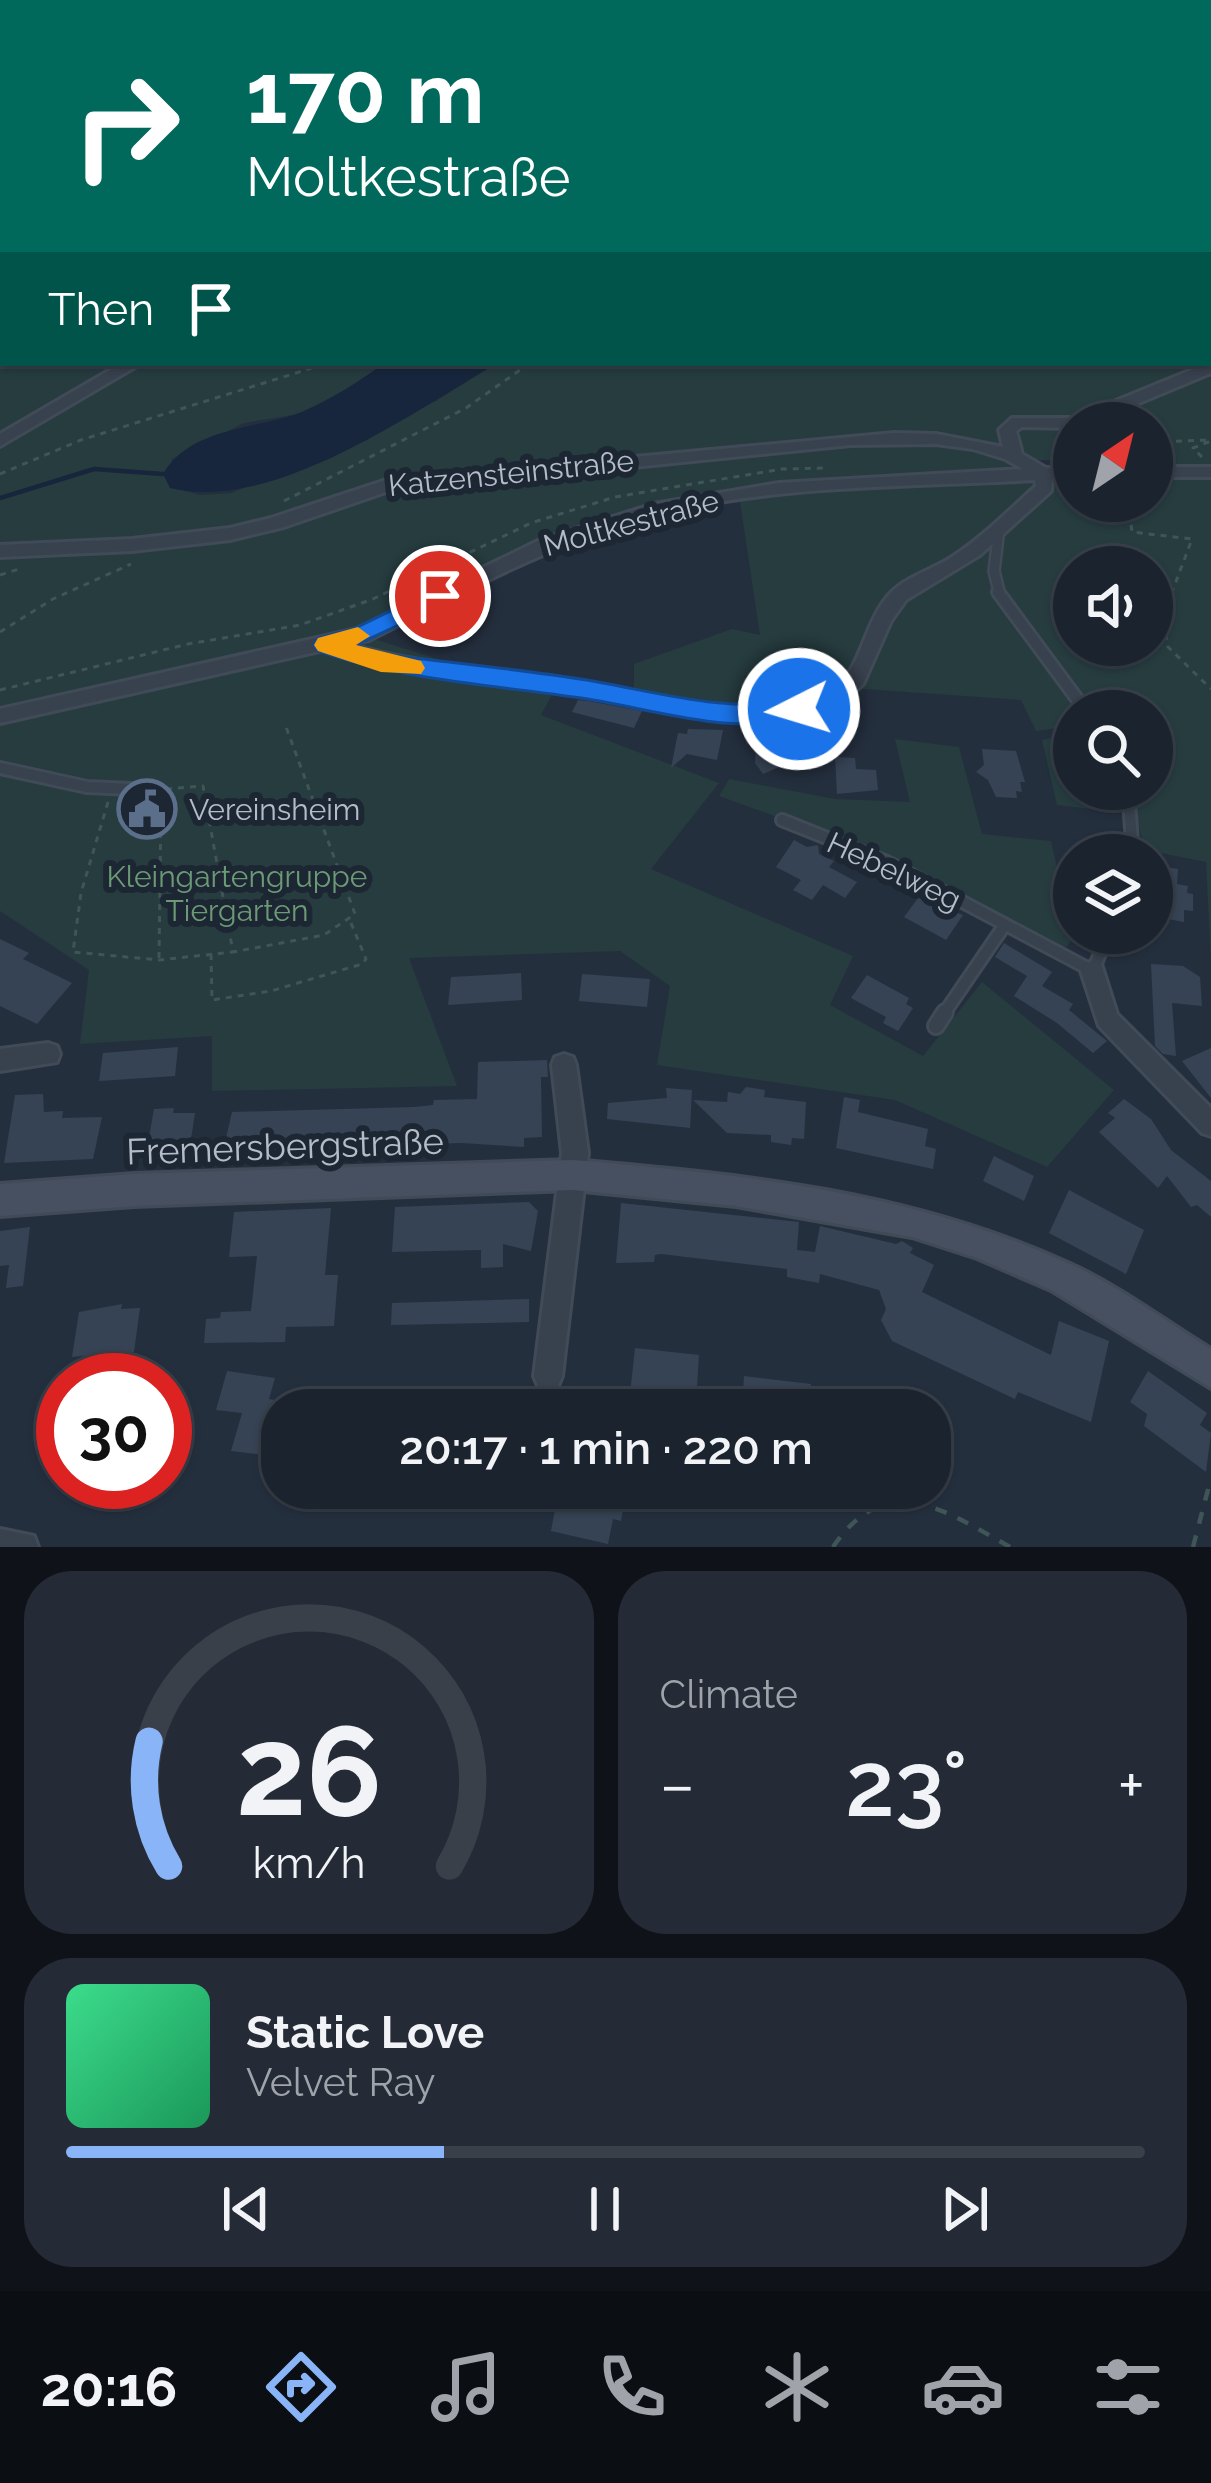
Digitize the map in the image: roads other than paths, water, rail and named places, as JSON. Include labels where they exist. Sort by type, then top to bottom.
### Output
[{"type":"main road","name":"Fremersbergstraße","points":[[0,1200],[134,1190],[573,1175],[736,1190],[912,1220],[1063,1278],[1211,1370]]},
{"type":"street","points":[[0,441],[129,366]]},
{"type":"street","points":[[1127,402],[1211,368]]},
{"type":"street","points":[[327,645],[381,663],[585,689],[684,709],[768,716],[830,703],[850,688],[866,665],[896,597],[960,560],[1045,487],[1007,430],[1018,422],[1053,423]]},
{"type":"street","name":"Katzensteinstraße","points":[[0,551],[210,535],[263,526],[352,493],[386,486],[630,460],[869,440],[977,445],[1028,463],[1053,461]]},
{"type":"street","name":"Moltkestraße","points":[[0,716],[362,635],[546,544],[654,511],[779,489],[1028,463],[1053,468]]},
{"type":"street","points":[[1094,970],[1107,1019],[1211,1125]]},
{"type":"street","points":[[0,1060],[48,1054]]},
{"type":"street","points":[[548,1376],[575,1153],[564,1065]]},
{"type":"street","points":[[0,1544],[23,1547]]},
{"type":"lane","points":[[999,529],[994,571],[998,592],[1070,690]]},
{"type":"lane","points":[[0,768],[112,789],[157,790]]},
{"type":"lane","name":"Hebelweg","points":[[782,820],[887,862],[1094,970]]},
{"type":"lane","points":[[936,1025],[1004,926]]},
{"type":"lane","points":[[1094,970],[1100,954]]},
{"type":"water","points":[[380,366],[492,366],[382,432],[295,473],[210,492],[170,488],[163,474],[191,446],[304,411]]},
{"type":"waterway","points":[[0,498],[94,469],[163,474]]},
{"type":"place","name":"Vereinsheim","points":[[147,809]]},
{"type":"park label","name":"Kleingartengruppe Tiergarten","points":[[237,893]]}]
